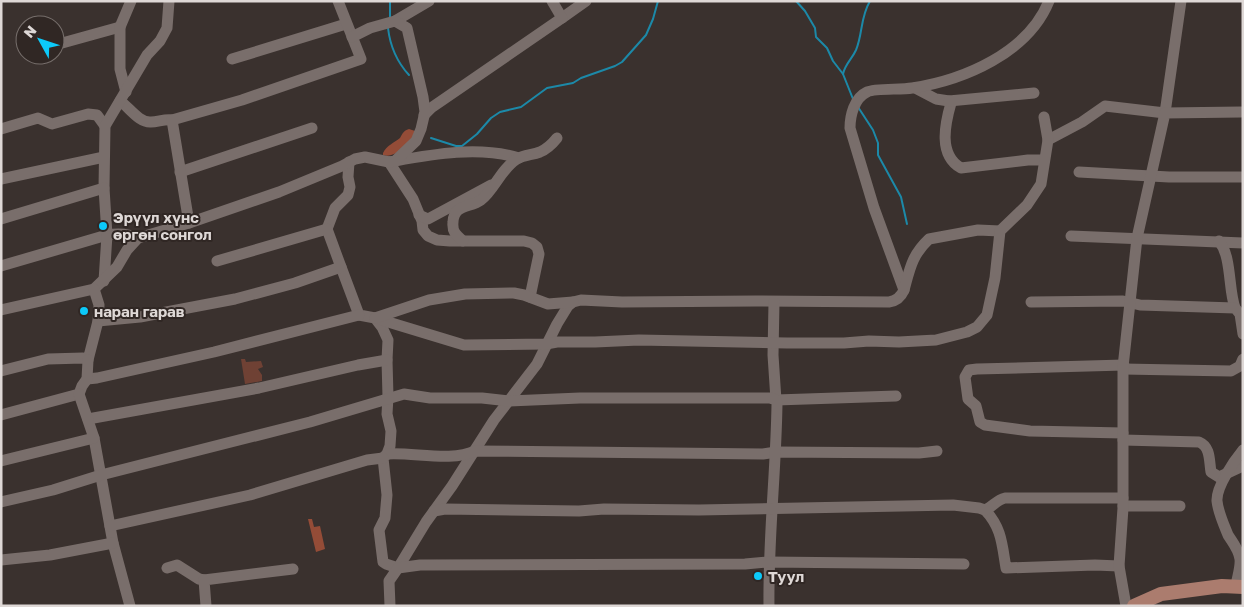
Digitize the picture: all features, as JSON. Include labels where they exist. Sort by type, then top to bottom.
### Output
[{"type":"main road","points":[[1134,606],[1161,594],[1222,586],[1239,586]]},
{"type":"street","points":[[130,1],[120,26],[120,69],[123,96],[143,121],[148,123],[164,119],[172,120],[242,100],[361,59],[338,1]]},
{"type":"street","points":[[104,281],[107,235],[104,188],[105,126],[147,55],[160,42],[167,28],[169,1]]},
{"type":"street","points":[[352,37],[370,28],[395,21],[429,1]]},
{"type":"street","points":[[552,1],[562,18]]},
{"type":"street","points":[[424,115],[431,108],[586,1]]},
{"type":"street","points":[[904,290],[874,208],[850,128],[850,116],[861,96],[868,91],[899,90],[945,82],[999,57],[1030,32],[1044,12],[1048,1]]},
{"type":"street","points":[[1126,606],[1119,566],[1123,502],[1123,367],[1137,238],[1165,113],[1181,1]]},
{"type":"street","points":[[392,161],[416,141],[424,115],[423,97],[407,28],[395,21]]},
{"type":"street","points":[[232,59],[346,24]]},
{"type":"street","points":[[65,42],[120,26]]},
{"type":"street","points":[[915,88],[936,99],[949,101],[1034,93]]},
{"type":"street","points":[[949,101],[951,103],[945,127],[945,146],[950,157],[961,168],[1028,160],[1044,160]]},
{"type":"street","points":[[1048,140],[1082,122],[1105,106],[1165,113],[1242,112]]},
{"type":"street","points":[[1,129],[38,118],[52,124],[88,114],[97,115],[105,126]]},
{"type":"street","points":[[87,379],[214,352],[359,316],[375,318],[464,345],[639,340],[844,343],[936,340],[977,327],[987,315],[995,278],[1000,231],[1027,205],[1041,184],[1048,140],[1044,116]]},
{"type":"street","points":[[172,120],[189,223]]},
{"type":"street","points":[[180,172],[312,128]]},
{"type":"street","points":[[1,310],[94,289],[117,267],[127,250],[138,238],[189,223],[279,192],[355,159],[365,157],[392,161],[443,153],[479,153],[518,158],[539,153],[548,148],[558,138]]},
{"type":"street","points":[[1,180],[104,157]]},
{"type":"street","points":[[463,241],[455,234],[453,228],[454,216],[457,210],[478,202],[487,195],[493,184],[518,158]]},
{"type":"street","points":[[392,161],[413,199],[423,230],[428,236],[450,242],[524,241],[537,247],[539,254],[530,297]]},
{"type":"street","points":[[349,162],[348,177],[350,187],[348,196],[335,208],[327,229],[359,316]]},
{"type":"street","points":[[1079,172],[1151,176],[1243,177]]},
{"type":"street","points":[[419,215],[428,218],[493,184]]},
{"type":"street","points":[[1,219],[104,188]]},
{"type":"street","points":[[217,261],[327,229]]},
{"type":"street","points":[[375,318],[429,300],[465,294],[514,293],[548,304],[581,300],[622,302],[889,302],[902,295],[910,264],[929,238],[978,230],[1000,231]]},
{"type":"street","points":[[1,266],[107,235],[119,233],[138,238]]},
{"type":"street","points":[[1071,236],[1243,243]]},
{"type":"street","points":[[1219,241],[1225,249],[1232,299],[1235,308],[1240,314],[1243,334]]},
{"type":"street","points":[[98,321],[140,317],[235,299],[295,283],[341,267]]},
{"type":"street","points":[[94,289],[99,305],[98,321],[88,360],[87,379],[79,394],[94,438],[110,526],[130,606]]},
{"type":"street","points":[[390,606],[389,580],[494,420],[537,364],[556,324],[568,306],[573,302]]},
{"type":"street","points":[[769,606],[768,562],[776,452],[774,302]]},
{"type":"street","points":[[1031,302],[1122,302],[1235,308]]},
{"type":"street","points":[[375,318],[388,340],[387,414],[391,432],[390,446],[385,456],[387,495],[385,518],[380,530],[383,562],[386,564],[398,568],[420,565],[745,564],[768,562],[964,564]]},
{"type":"street","points":[[1,371],[48,359],[83,358],[88,360]]},
{"type":"street","points":[[1243,359],[1240,366],[1231,371],[1123,367],[977,369],[968,370],[965,377],[968,398],[976,406],[980,422],[984,425],[1030,431],[1199,442],[1204,444],[1208,452],[1211,472],[1219,477],[1243,466]]},
{"type":"street","points":[[88,419],[258,388],[387,360]]},
{"type":"street","points":[[1,415],[79,394]]},
{"type":"street","points":[[1,502],[310,422],[404,394],[430,398],[482,398],[509,401],[652,397],[770,398],[776,400],[896,396]]},
{"type":"street","points":[[1,461],[94,438]]},
{"type":"street","points":[[1239,586],[1241,561],[1238,550],[1228,534],[1217,503],[1219,488],[1243,450]]},
{"type":"street","points":[[110,526],[250,495],[367,460],[402,453],[444,456],[467,455],[474,451],[762,454],[776,452],[918,453],[938,451]]},
{"type":"street","points":[[985,510],[992,508],[999,499],[1005,498],[1180,506]]},
{"type":"street","points":[[434,511],[445,509],[699,510],[953,505],[985,510],[994,520],[999,530],[1006,568],[1119,566]]},
{"type":"street","points":[[1,560],[50,555],[114,543]]},
{"type":"street","points":[[167,568],[177,565],[199,579],[204,580],[293,569]]},
{"type":"street","points":[[204,580],[206,606]]},
{"type":"shaded area","points":[[409,129],[417,134],[397,152],[388,156],[383,155],[386,148],[400,138],[404,131]]},
{"type":"shaded area","points":[[241,359],[245,359],[246,362],[261,361],[263,367],[258,369],[262,375],[262,381],[245,384]]},
{"type":"shaded area","points":[[308,519],[312,519],[314,527],[320,526],[325,549],[316,552]]},
{"type":"waterway","points":[[390,1],[390,19]]},
{"type":"waterway","points":[[431,138],[462,146],[477,134],[491,118],[500,112],[521,107],[547,88],[573,83],[622,62],[646,35],[658,1]]},
{"type":"waterway","points":[[796,1],[805,11],[815,28],[816,37],[827,48],[833,61],[843,74],[853,99]]},
{"type":"waterway","points":[[843,74],[845,67],[856,50],[865,13],[870,1]]},
{"type":"waterway","points":[[388,28],[390,41],[395,53],[409,75]]},
{"type":"waterway","points":[[858,107],[873,130],[878,143],[878,155],[901,197],[907,224]]},
{"type":"place","name":"Эрүүл хүнс өргөн сонгол","points":[[103,226]]},
{"type":"place","name":"наран гарав","points":[[84,311]]},
{"type":"place","name":"Туул","points":[[758,576]]}]
